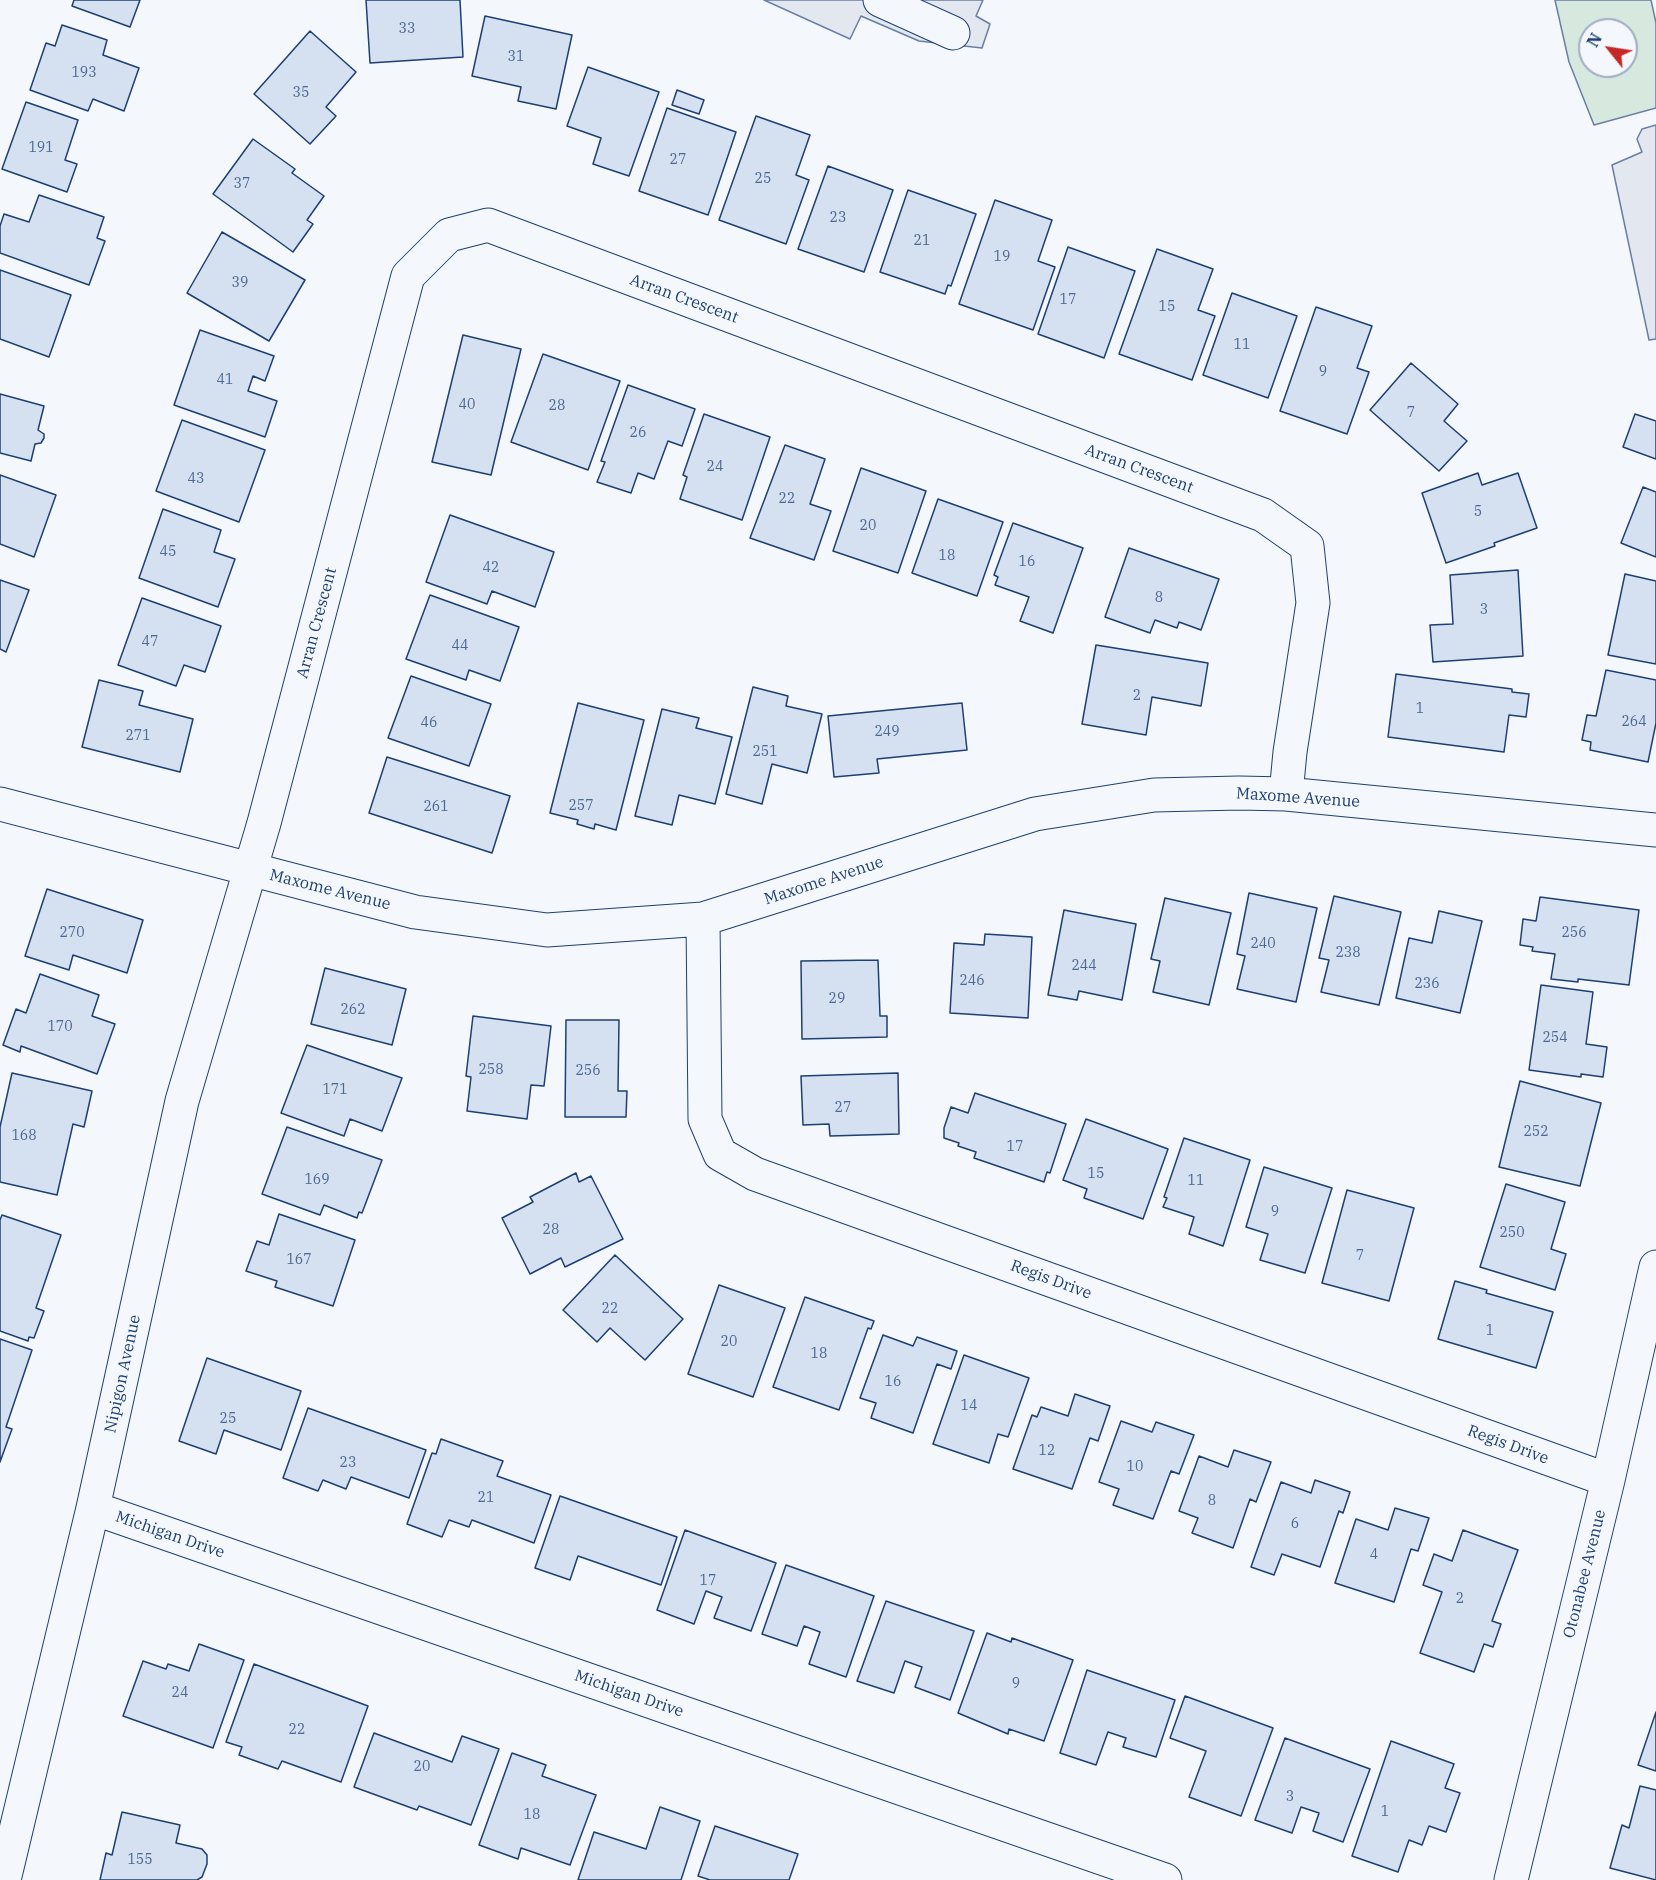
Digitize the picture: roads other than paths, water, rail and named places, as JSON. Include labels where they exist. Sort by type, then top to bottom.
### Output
[{"type":"street","points":[[880,0],[953,33]]},
{"type":"street","name":"Arran Crescent","points":[[250,870],[408,276],[449,235],[488,225],[1263,515],[1307,546],[1313,603],[1290,752],[1286,794]]},
{"type":"street","name":"Maxome Avenue","points":[[0,804],[415,912],[548,930],[703,919],[1035,814],[1154,795],[1286,794],[1656,830]]},
{"type":"street","name":"Nipigon Avenue","points":[[4,1880],[93,1508],[182,1101],[250,870]]},
{"type":"street","name":"Regis Drive","points":[[703,919],[705,1119],[720,1154],[755,1174],[1608,1480]]},
{"type":"street","name":"Otonabee Avenue","points":[[1511,1880],[1608,1480],[1656,1268]]},
{"type":"street","name":"Michigan Drive","points":[[93,1508],[1165,1880]]}]
